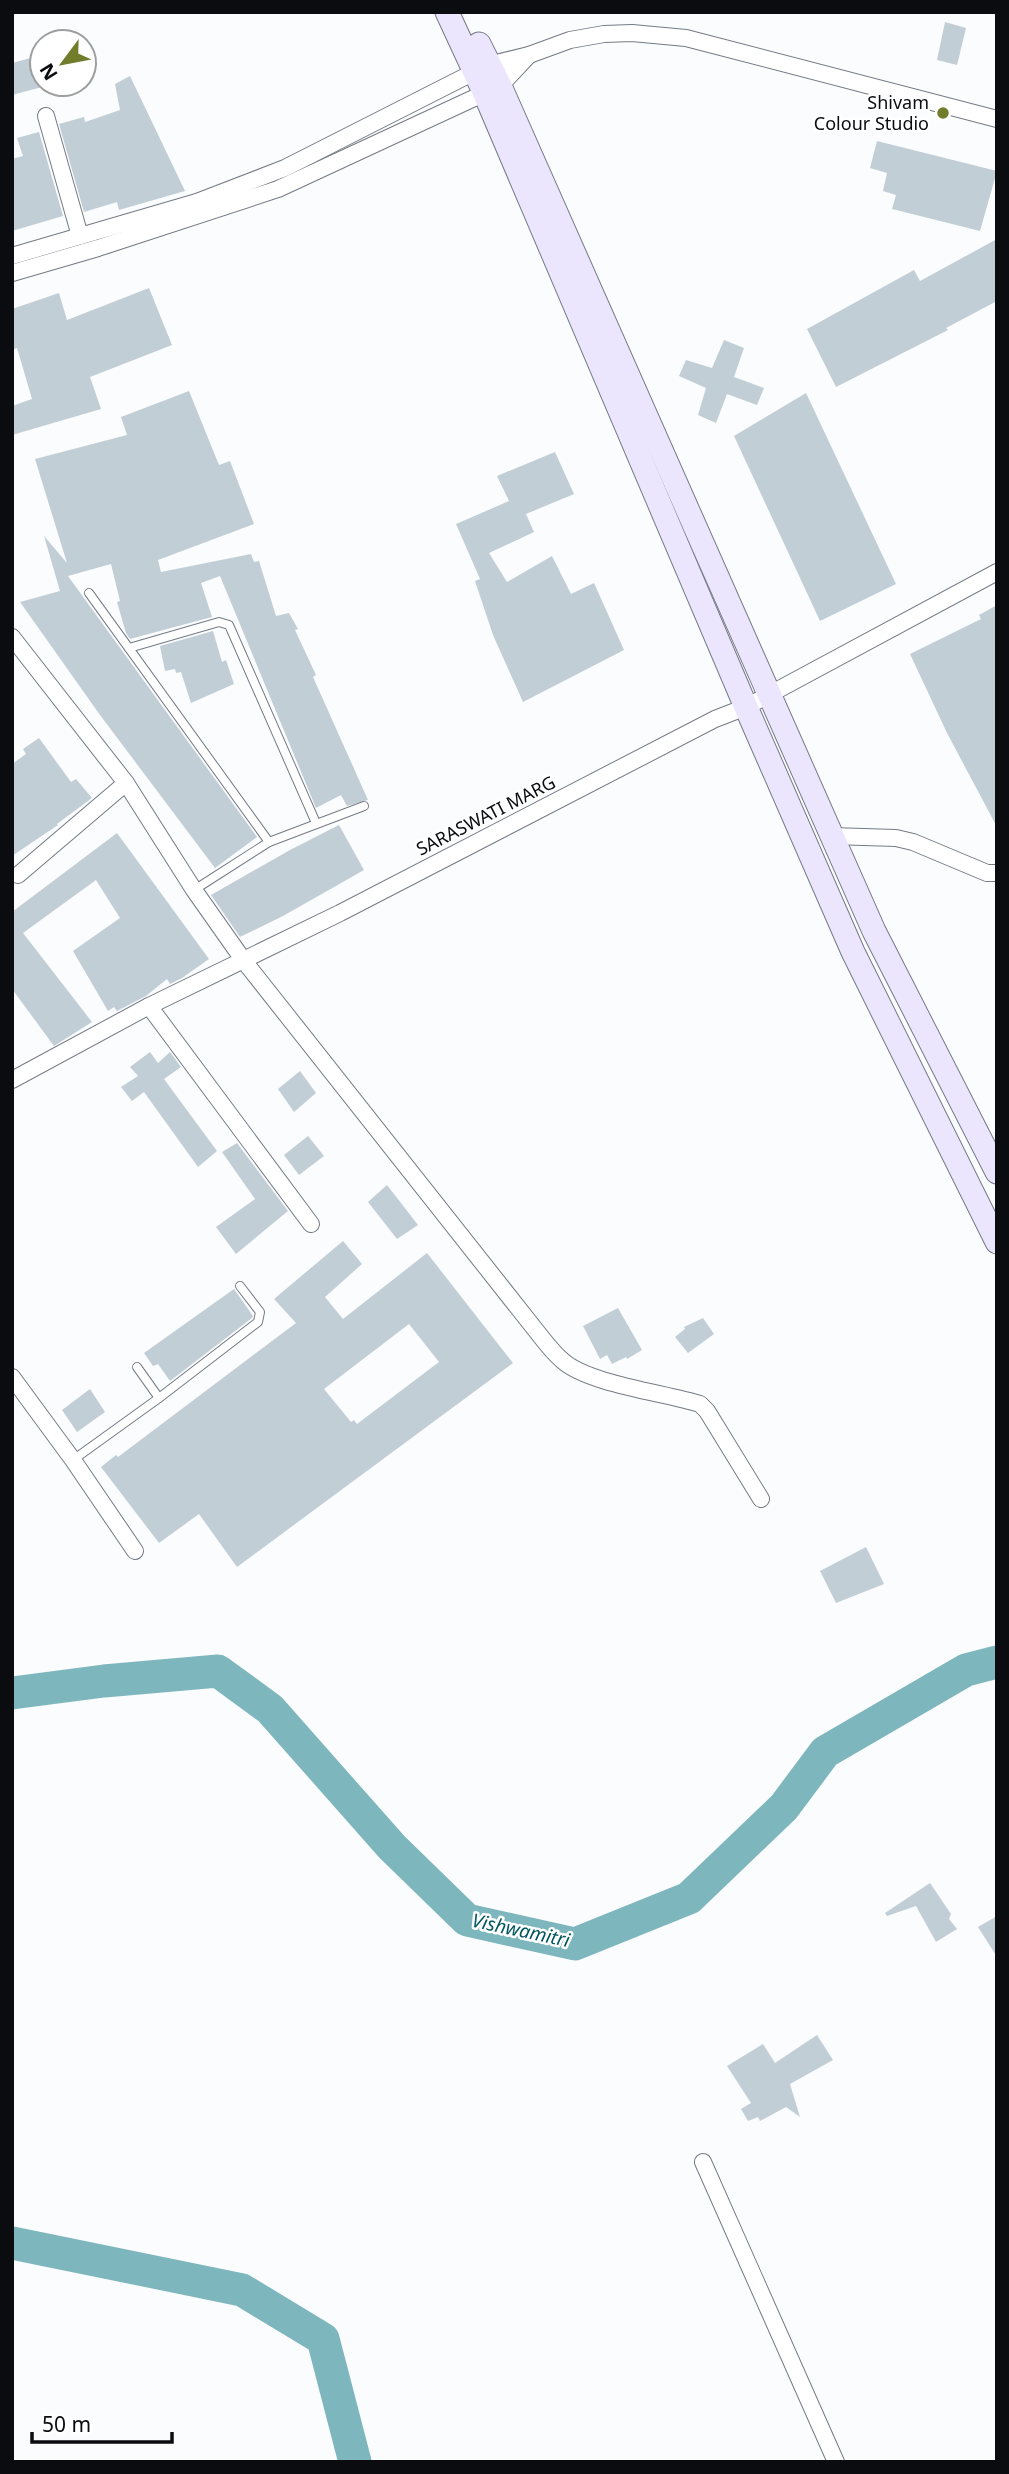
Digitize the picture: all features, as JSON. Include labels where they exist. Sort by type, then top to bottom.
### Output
[{"type":"main road","points":[[447,12],[492,90],[769,695],[874,932],[997,1172]]},
{"type":"main road","points":[[464,12],[481,68]]},
{"type":"main road","points":[[492,90],[746,707],[853,952],[997,1242]]},
{"type":"street","points":[[12,256],[197,202],[285,168],[481,68],[570,40],[604,34],[632,33],[686,38],[997,119]]},
{"type":"street","points":[[12,273],[278,190],[492,90],[529,55]]},
{"type":"street","points":[[46,116],[80,236]]},
{"type":"street","name":"SARASWATI MARG","points":[[12,1080],[149,1006],[244,961],[715,719],[746,707],[997,572]]},
{"type":"street","points":[[12,637],[126,783],[194,890],[244,961],[534,1328],[563,1361],[608,1381],[700,1404],[707,1410],[761,1499]]},
{"type":"street","points":[[19,875],[126,783]]},
{"type":"street","points":[[831,836],[896,838],[913,842],[987,873],[997,873]]},
{"type":"street","points":[[149,1006],[312,1224]]},
{"type":"street","points":[[12,1377],[135,1551]]},
{"type":"street","points":[[703,2162],[836,2462]]},
{"type":"lane","points":[[89,593],[269,842]]},
{"type":"lane","points":[[129,648],[219,622],[229,625],[316,823]]},
{"type":"lane","points":[[194,890],[269,842],[364,806]]},
{"type":"lane","points":[[73,1460],[258,1322],[260,1312],[240,1286]]},
{"type":"lane","points":[[137,1367],[159,1398]]},
{"type":"building","points":[[945,22],[966,28],[957,65],[937,60]]},
{"type":"building","points":[[28,59],[28,91],[12,95],[12,63]]},
{"type":"building","points":[[130,76],[185,191],[119,210],[117,202],[84,212],[59,124],[84,117],[85,122],[120,110],[115,84]]},
{"type":"building","points":[[39,132],[63,216],[12,231],[12,159],[23,156],[17,138]]},
{"type":"building","points":[[877,141],[997,171],[980,231],[892,209],[896,195],[883,191],[887,173],[870,168]]},
{"type":"building","points":[[997,239],[997,301],[946,328],[948,330],[836,387],[807,329],[914,270],[920,281]]},
{"type":"building","points":[[149,288],[172,345],[90,377],[101,409],[12,435],[12,406],[32,399],[17,348],[12,350],[12,309],[59,293],[67,320]]},
{"type":"building","points":[[724,340],[744,348],[734,377],[764,388],[757,405],[727,394],[716,423],[698,415],[706,388],[679,376],[686,360],[712,368]]},
{"type":"building","points":[[189,391],[219,465],[230,461],[254,524],[158,560],[161,572],[251,554],[254,562],[259,561],[276,616],[289,613],[298,629],[295,630],[316,675],[313,677],[368,800],[347,806],[341,795],[316,808],[220,576],[201,583],[212,617],[130,639],[117,602],[120,601],[111,564],[68,576],[257,837],[215,868],[100,715],[20,602],[60,591],[44,536],[67,563],[35,459],[127,435],[121,417]]},
{"type":"building","points":[[806,393],[896,584],[820,621],[734,436]]},
{"type":"building","points":[[555,452],[574,494],[526,514],[534,532],[489,553],[507,582],[552,556],[571,594],[594,583],[624,650],[523,702],[493,635],[475,581],[480,579],[456,524],[509,501],[497,476]]},
{"type":"building","points":[[997,605],[997,827],[947,733],[910,654],[981,619],[979,615]]},
{"type":"building","points":[[213,631],[222,662],[226,660],[234,684],[191,703],[181,672],[176,673],[175,669],[165,671],[160,646]]},
{"type":"building","points":[[39,738],[71,782],[76,779],[92,798],[12,856],[12,764],[26,754],[23,749]]},
{"type":"building","points":[[339,825],[364,870],[240,937],[211,895]]},
{"type":"building","points":[[117,833],[209,959],[182,978],[170,984],[167,979],[146,996],[117,1011],[114,1007],[108,1011],[73,951],[120,918],[96,880],[23,933],[92,1022],[54,1046],[12,989],[12,912]]},
{"type":"building","points":[[150,1052],[158,1063],[170,1052],[181,1067],[164,1079],[217,1151],[198,1167],[144,1092],[132,1101],[121,1087],[138,1076],[130,1067]]},
{"type":"building","points":[[300,1071],[316,1093],[294,1112],[278,1089]]},
{"type":"building","points":[[308,1136],[324,1156],[299,1175],[284,1155]]},
{"type":"building","points":[[237,1143],[288,1211],[236,1254],[216,1227],[255,1199],[222,1152]]},
{"type":"building","points":[[387,1185],[418,1225],[397,1239],[368,1202]]},
{"type":"building","points":[[343,1241],[362,1264],[325,1297],[343,1319],[427,1253],[513,1363],[237,1567],[199,1514],[159,1543],[101,1467],[296,1323],[274,1299]],"holes":[[[409,1324],[439,1362],[357,1424],[354,1420],[351,1422],[324,1389]]]},
{"type":"building","points":[[234,1289],[252,1318],[170,1381],[158,1364],[153,1366],[144,1353]]},
{"type":"building","points":[[618,1308],[642,1350],[612,1364],[607,1355],[600,1359],[583,1326]]},
{"type":"building","points":[[703,1318],[714,1334],[688,1353],[675,1337],[684,1327]]},
{"type":"building","points":[[90,1389],[105,1412],[77,1432],[62,1410]]},
{"type":"building","points":[[866,1547],[884,1584],[836,1603],[820,1571]]},
{"type":"building","points":[[930,1883],[951,1914],[949,1919],[957,1929],[936,1942],[916,1906],[887,1916],[885,1913]]},
{"type":"building","points":[[997,1916],[997,1957],[978,1927]]},
{"type":"building","points":[[817,2035],[833,2060],[790,2084],[800,2117],[786,2107],[760,2121],[758,2117],[748,2121],[741,2109],[751,2103],[727,2066],[763,2044],[775,2063]]},
{"type":"waterway","name":"Vishwamitri","points":[[12,1693],[104,1681],[218,1671],[270,1709],[392,1847],[467,1920],[575,1944],[689,1898],[784,1807],[825,1752],[966,1670],[997,1662]]},
{"type":"waterway","name":"Vishwamitri","points":[[12,2243],[242,2290],[323,2339],[355,2462]]},
{"type":"place","name":"Shivam Colour Studio","points":[[943,113]]}]
